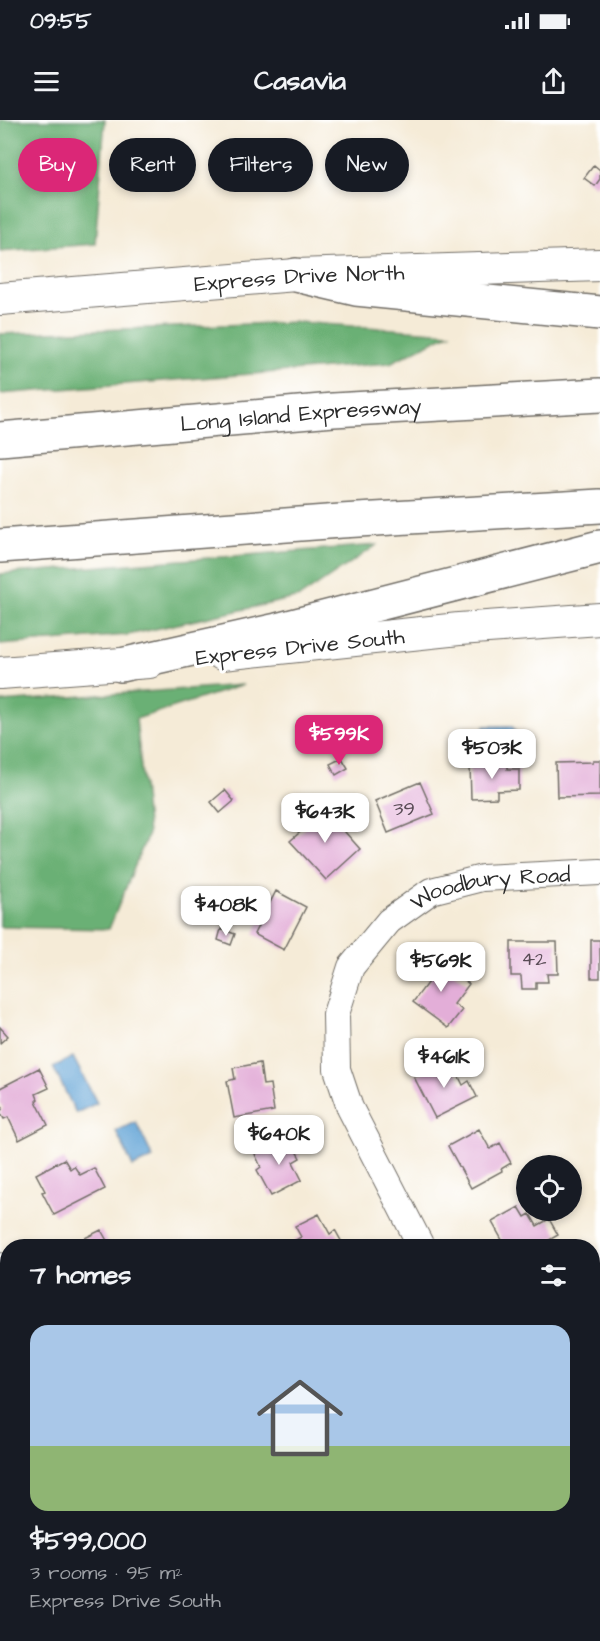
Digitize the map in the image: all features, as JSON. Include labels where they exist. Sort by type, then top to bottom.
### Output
[{"type":"highway","points":[[296,275],[356,290],[600,313]]},
{"type":"highway","name":"Long Island Expressway","points":[[0,440],[333,410],[600,395]]},
{"type":"highway","points":[[0,546],[341,521],[600,506]]},
{"type":"highway","points":[[121,665],[277,630],[600,547]]},
{"type":"main road","name":"Express Drive North","points":[[0,299],[296,275],[600,265]]},
{"type":"main road","name":"Express Drive South","points":[[0,673],[121,665],[459,629],[600,619]]},
{"type":"street","name":"Woodbury Road","points":[[417,1239],[350,1108],[337,1069],[336,1014],[351,967],[389,921],[431,891],[482,878],[600,872]]},
{"type":"green space","points":[[0,120],[105,120],[95,244],[0,251]]},
{"type":"green space","points":[[297,322],[450,333],[390,363],[0,394],[0,334]]},
{"type":"green space","points":[[377,545],[300,597],[128,635],[0,645],[0,574]]},
{"type":"green space","points":[[243,685],[136,719],[148,834],[109,929],[0,927],[0,702]]},
{"type":"water","points":[[485,726],[512,726],[516,739],[511,744],[480,745],[476,738]]},
{"type":"water","points":[[73,1057],[97,1103],[76,1113],[53,1067]]},
{"type":"water","points":[[136,1122],[153,1158],[133,1167],[116,1131]]},
{"type":"building","points":[[594,165],[600,170],[600,179],[595,186],[584,178]]},
{"type":"building","points":[[342,758],[348,768],[336,775],[330,764]]},
{"type":"building","points":[[593,760],[600,760],[600,796],[557,797],[556,763],[593,762]]},
{"type":"building","points":[[507,764],[507,769],[519,769],[519,790],[497,791],[497,798],[471,799],[470,765]]},
{"type":"building","points":[[420,782],[434,814],[388,833],[375,801]]},
{"type":"building","points":[[225,790],[234,801],[220,813],[211,802]]},
{"type":"building","points":[[322,806],[360,849],[326,880],[290,841],[306,827],[303,824]]},
{"type":"building","points":[[276,891],[306,907],[284,950],[254,934]]},
{"type":"building","points":[[221,929],[235,934],[231,945],[218,940]]},
{"type":"building","points":[[591,940],[600,940],[600,978],[591,978]]},
{"type":"building","points":[[511,942],[557,942],[558,974],[547,974],[548,982],[536,982],[536,989],[522,989],[521,976],[511,976]]},
{"type":"building","points":[[431,956],[469,984],[454,1004],[462,1010],[448,1028],[413,1002],[431,978],[420,970]]},
{"type":"building","points":[[0,1027],[8,1036],[0,1043]]},
{"type":"building","points":[[450,1059],[463,1085],[469,1081],[477,1097],[435,1118],[414,1077]]},
{"type":"building","points":[[260,1063],[263,1085],[270,1084],[274,1111],[234,1118],[227,1081],[235,1079],[233,1068]]},
{"type":"building","points":[[39,1068],[49,1088],[36,1094],[38,1099],[36,1101],[48,1125],[19,1140],[8,1117],[4,1119],[0,1112],[3,1108],[0,1102],[0,1088]]},
{"type":"building","points":[[479,1129],[490,1149],[500,1143],[511,1163],[501,1169],[502,1171],[471,1188],[448,1146]]},
{"type":"building","points":[[288,1137],[300,1158],[293,1162],[302,1180],[271,1196],[257,1170],[261,1167],[255,1154]]},
{"type":"building","points":[[64,1159],[70,1169],[74,1166],[80,1175],[94,1168],[105,1189],[54,1215],[36,1174]]},
{"type":"building","points":[[516,1209],[516,1221],[534,1221],[537,1226],[550,1221],[558,1235],[551,1239],[501,1239],[492,1222]]},
{"type":"building","points":[[319,1214],[330,1234],[335,1230],[340,1239],[298,1239],[301,1237],[295,1226]]},
{"type":"building","points":[[101,1230],[106,1239],[83,1239]]}]
